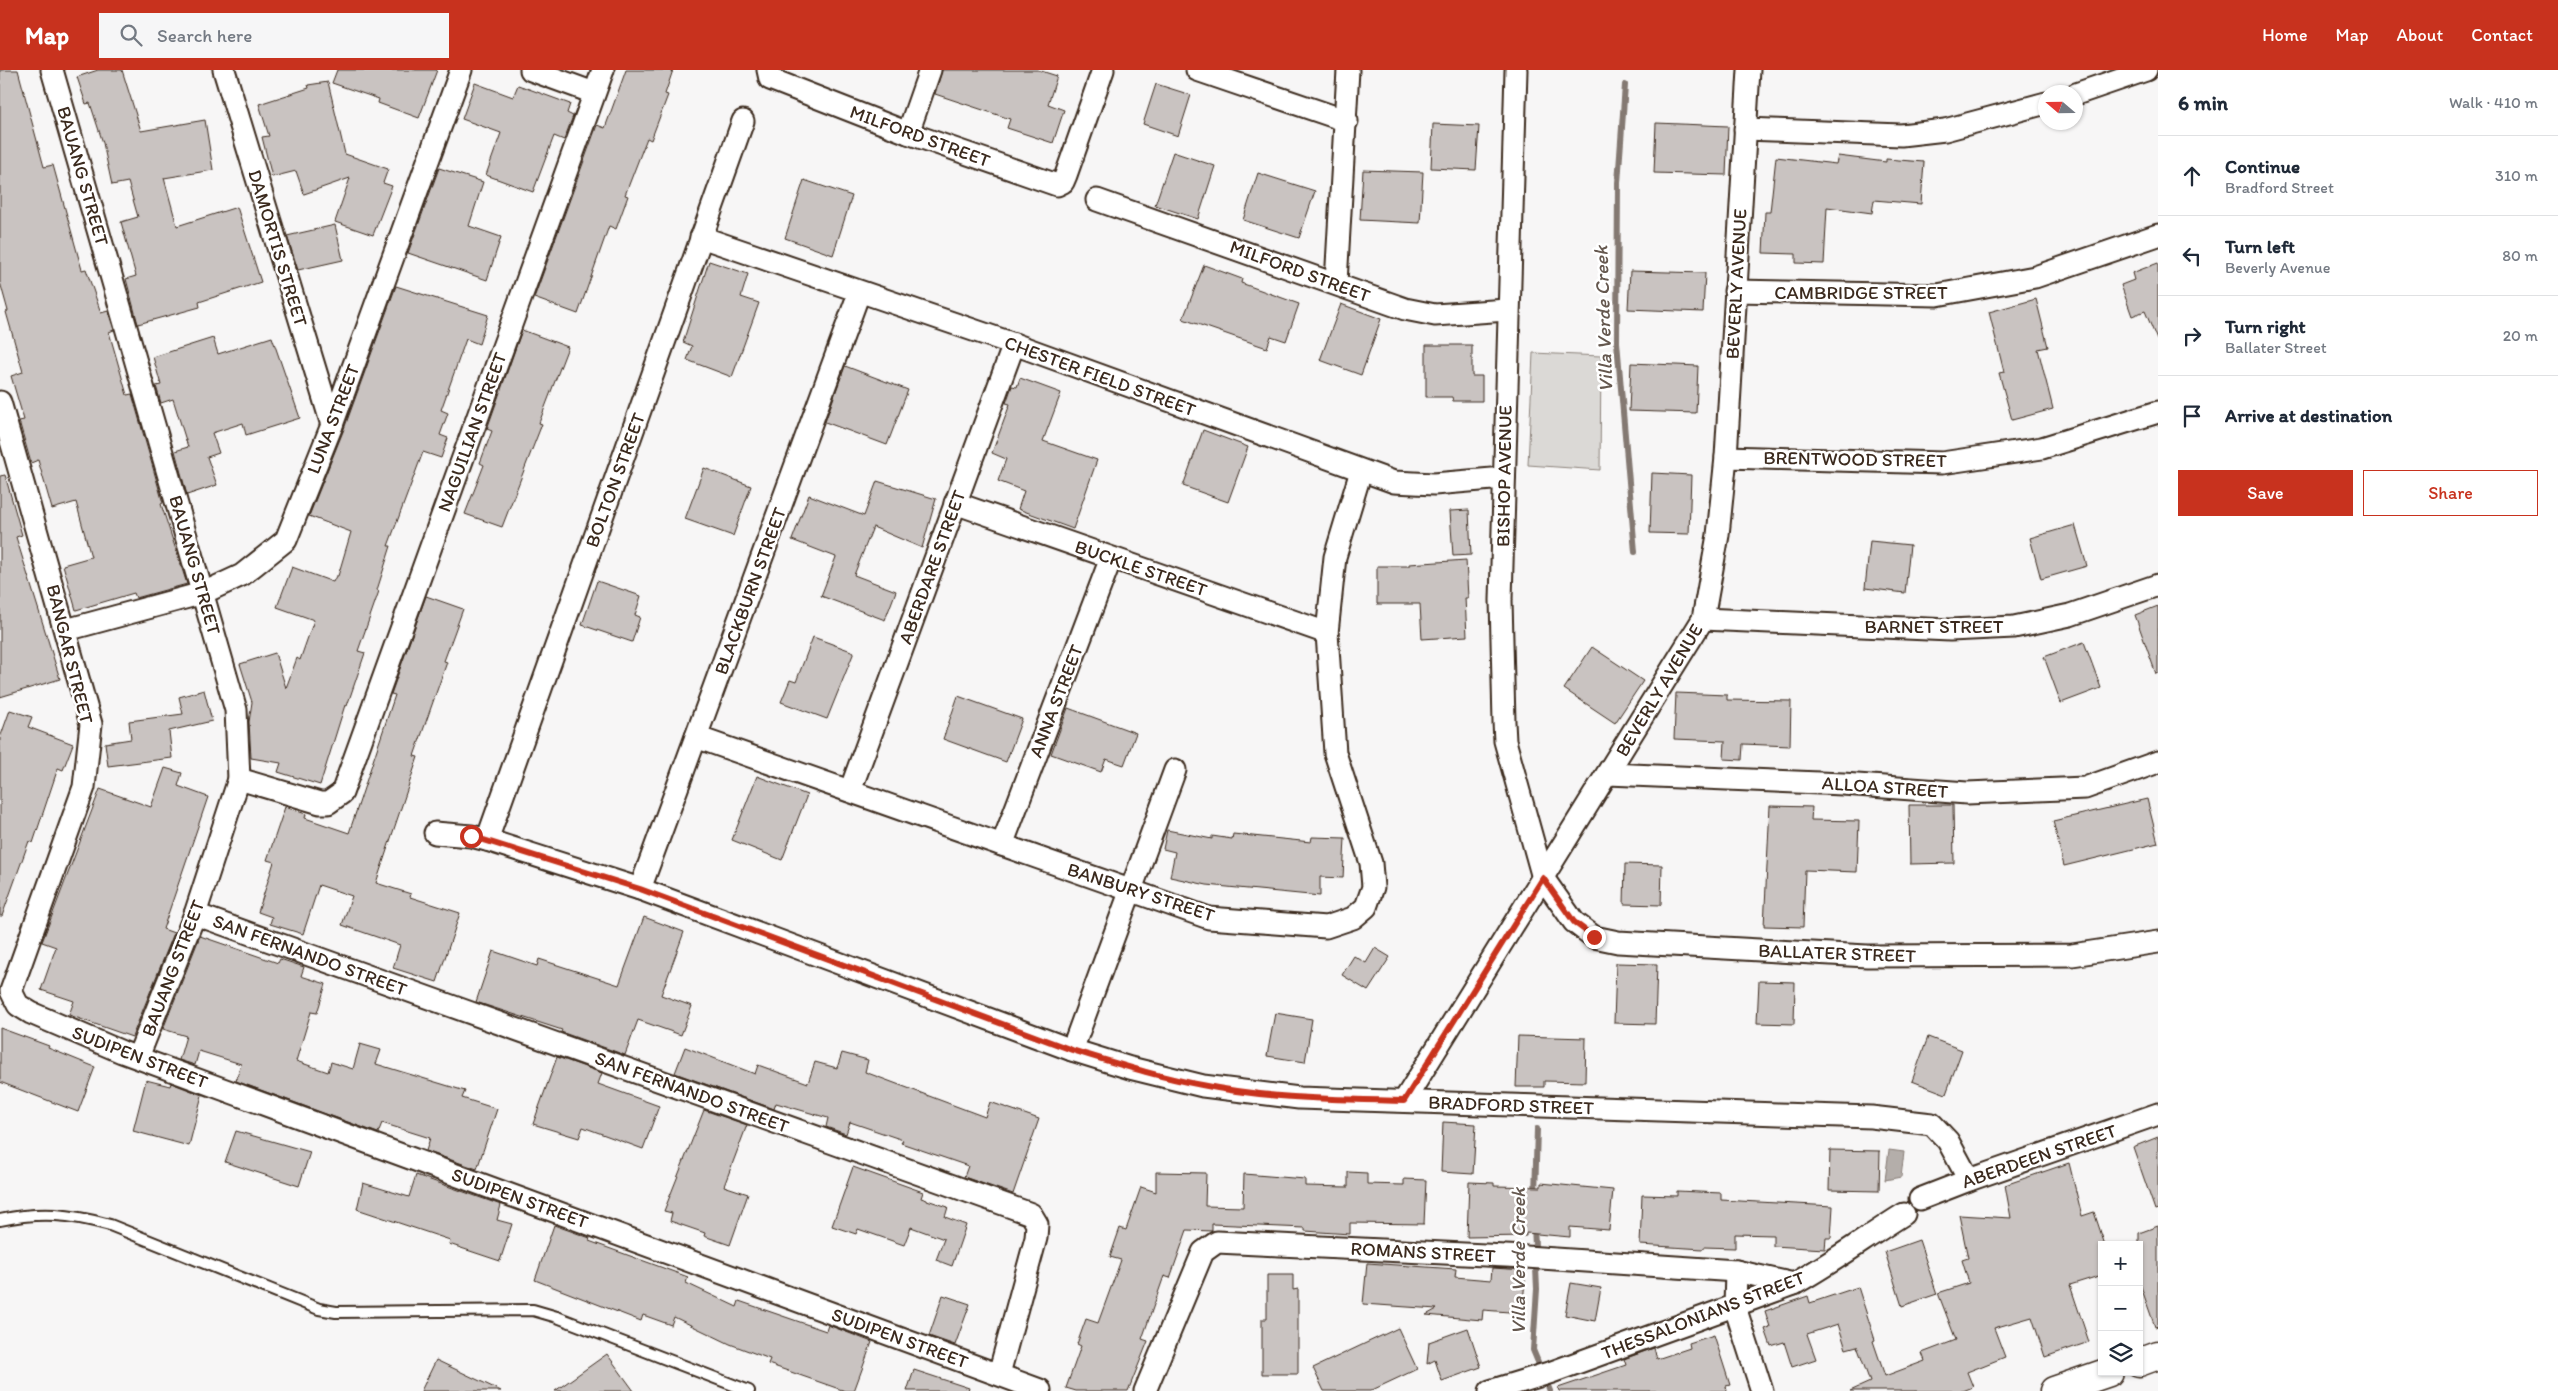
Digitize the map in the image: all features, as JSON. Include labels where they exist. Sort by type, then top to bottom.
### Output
[{"type":"main road","points":[[2143,1361],[2158,1355]]},
{"type":"main road","points":[[2054,1391],[2098,1376]]},
{"type":"street","name":"BAUANG STREET","points":[[52,70],[236,710],[239,779],[195,914],[138,1057]]},
{"type":"street","name":"DAMORTIS STREET","points":[[224,70],[332,425]]},
{"type":"street","name":"LUNA STREET","points":[[66,630],[203,593],[242,575],[286,540],[332,425],[461,70]]},
{"type":"street","points":[[531,70],[594,93]]},
{"type":"street","name":"NAGUILIAN STREET","points":[[239,779],[320,803],[328,803],[342,793],[603,70]]},
{"type":"street","points":[[908,133],[930,70]]},
{"type":"street","name":"MILFORD STREET","points":[[769,75],[908,133],[1057,185],[1063,182],[1066,176],[1103,70]]},
{"type":"street","points":[[1196,70],[1347,121]]},
{"type":"street","points":[[1336,283],[1347,121],[1348,70]]},
{"type":"street","name":"BISHOP AVENUE","points":[[1516,70],[1507,310],[1501,600],[1505,741],[1543,878]]},
{"type":"street","name":"BEVERLY AVENUE","points":[[1404,1101],[1703,619],[1718,535],[1726,457],[1749,70]]},
{"type":"street","points":[[2083,92],[2146,70]]},
{"type":"street","points":[[1745,129],[1901,135],[1945,130],[2038,105]]},
{"type":"street","name":"BOLTON STREET","points":[[487,840],[743,121]]},
{"type":"street","name":"MILFORD STREET","points":[[1097,200],[1405,309],[1435,315],[1507,310]]},
{"type":"street","name":"CAMBRIDGE STREET","points":[[1735,291],[1937,296],[2035,277],[2158,235]]},
{"type":"street","name":"CHESTER FIELD STREET","points":[[702,237],[859,293],[1014,344],[1394,482],[1434,484],[1504,478]]},
{"type":"street","name":"BLACKBURN STREET","points":[[640,889],[859,293]]},
{"type":"street","name":"ABERDARE STREET","points":[[850,790],[1014,344]]},
{"type":"street","name":"BANGAR STREET","points":[[0,402],[66,630],[91,724],[84,786],[11,991]]},
{"type":"street","name":"BRENTWOOD STREET","points":[[1726,457],[1942,462],[2042,448],[2158,412]]},
{"type":"street","name":"BANBURY STREET","points":[[696,737],[1209,918],[1326,927],[1353,918],[1366,906],[1373,887],[1371,863],[1335,753],[1327,633],[1335,557],[1361,471]]},
{"type":"street","name":"BUCKLE STREET","points":[[955,503],[1327,633]]},
{"type":"street","name":"ANNA STREET","points":[[1002,844],[1111,558]]},
{"type":"street","name":"BARNET STREET","points":[[1703,619],[1950,630],[2014,627],[2070,615],[2158,585]]},
{"type":"street","name":"ALLOA STREET","points":[[1608,774],[1843,784],[1967,793],[2085,788],[2158,762]]},
{"type":"street","points":[[1072,1050],[1175,770]]},
{"type":"street","name":"BRADFORD STREET","points":[[435,833],[471,836],[487,840],[640,889],[1072,1050],[1130,1068],[1203,1086],[1299,1098],[1871,1116],[1932,1124],[1948,1141],[1969,1180]]},
{"type":"street","name":"BALLATER STREET","points":[[1543,878],[1574,922],[1594,937],[1618,942],[1867,956],[2072,955],[2158,942]]},
{"type":"street","name":"SAN FERNANDO STREET","points":[[195,914],[1030,1214],[1037,1224],[1036,1238],[999,1374]]},
{"type":"street","name":"SUDIPEN STREET","points":[[11,991],[18,1005],[31,1013],[138,1057],[1040,1390]]},
{"type":"street","name":"ABERDEEN STREET","points":[[1920,1199],[2158,1114]]},
{"type":"street","name":"THESSALONIANS STREET","points":[[1490,1391],[1543,1375],[1735,1307],[1794,1284],[1830,1264],[1858,1243],[1904,1214]]},
{"type":"street","name":"ROMANS STREET","points":[[1145,1391],[1203,1252],[1217,1242],[1536,1257],[1736,1271],[1794,1284]]},
{"type":"street","points":[[1736,1271],[1735,1307],[1762,1391]]},
{"type":"lane","points":[[0,1220],[43,1214],[66,1214],[110,1225],[319,1309],[336,1312],[533,1310],[557,1317],[749,1391]]},
{"type":"shaded area","points":[[1533,353],[1601,356],[1600,470],[1528,465]]},
{"type":"shaded area","points":[[1889,1150],[1904,1152],[1901,1177],[1885,1180]]},
{"type":"building","points":[[0,70],[18,70],[44,167],[53,165],[82,270],[86,269],[101,313],[108,311],[114,330],[109,332],[127,395],[132,394],[163,503],[161,504],[187,584],[136,598],[134,593],[76,610],[63,565],[91,557],[76,502],[52,509],[38,460],[31,463],[19,421],[24,420],[11,376],[23,372],[6,312],[8,311],[0,282]]},
{"type":"building","points":[[98,70],[122,70],[141,131],[205,120],[213,170],[164,178],[177,226],[237,207],[261,282],[199,302],[200,307],[138,324],[126,279],[136,276],[121,222],[138,217],[128,182],[112,185],[103,143],[90,103],[86,104],[77,77]]},
{"type":"building","points":[[337,70],[437,70],[419,118],[378,103],[379,99],[332,83]]},
{"type":"building","points":[[626,70],[673,70],[665,94],[668,95],[651,140],[647,138],[625,195],[628,196],[616,229],[609,226],[578,314],[534,298],[597,125],[605,128]]},
{"type":"building","points":[[942,70],[1038,70],[1057,76],[1048,104],[1064,110],[1053,143],[1007,128],[1010,119],[935,94]]},
{"type":"building","points":[[328,82],[345,154],[388,169],[383,183],[392,186],[373,235],[335,222],[350,178],[304,194],[296,171],[272,177],[262,137],[269,136],[259,104],[309,88],[308,85]]},
{"type":"building","points":[[475,83],[513,97],[518,85],[570,104],[567,113],[573,116],[564,140],[554,136],[533,192],[486,175],[501,133],[462,119]]},
{"type":"building","points":[[1156,84],[1191,95],[1178,136],[1143,124]]},
{"type":"building","points":[[1656,123],[1728,126],[1726,175],[1654,173]]},
{"type":"building","points":[[1433,124],[1479,126],[1476,170],[1431,168]]},
{"type":"building","points":[[1173,152],[1215,166],[1198,219],[1155,205]]},
{"type":"building","points":[[1838,156],[1886,162],[1886,159],[1924,162],[1921,204],[1874,200],[1872,213],[1827,207],[1824,264],[1796,263],[1796,254],[1763,253],[1765,212],[1770,212],[1776,157],[1836,164]]},
{"type":"building","points":[[439,168],[483,182],[469,226],[501,237],[487,280],[408,253]]},
{"type":"building","points":[[1363,170],[1423,172],[1420,223],[1360,220]]},
{"type":"building","points":[[1258,173],[1315,191],[1299,238],[1243,220]]},
{"type":"building","points":[[804,180],[852,196],[833,255],[785,238]]},
{"type":"building","points":[[335,225],[343,260],[298,270],[287,236]]},
{"type":"building","points":[[709,261],[748,274],[741,297],[759,303],[732,377],[687,360],[692,346],[683,342]]},
{"type":"building","points":[[2158,263],[2157,340],[2145,311],[2132,316],[2121,285],[2134,280],[2132,273]]},
{"type":"building","points":[[1204,265],[1242,279],[1241,283],[1299,304],[1286,341],[1271,336],[1267,348],[1183,319]]},
{"type":"building","points":[[1630,271],[1705,273],[1703,312],[1628,309]]},
{"type":"building","points":[[396,286],[488,315],[479,344],[466,339],[441,410],[448,413],[440,435],[448,438],[441,458],[423,452],[388,546],[391,546],[377,590],[379,591],[358,651],[365,653],[347,706],[345,705],[320,785],[278,772],[281,763],[251,758],[249,722],[252,702],[240,664],[275,653],[286,688],[297,658],[300,660],[314,620],[277,607],[292,567],[333,582],[336,576],[338,576],[351,532],[309,516],[344,429]]},
{"type":"building","points":[[2036,299],[2048,347],[2038,349],[2053,409],[2012,420],[1999,373],[2004,372],[1989,312]]},
{"type":"building","points":[[1341,304],[1381,319],[1361,375],[1320,360]]},
{"type":"building","points":[[522,330],[568,347],[539,423],[542,424],[502,527],[465,514],[484,465],[480,463],[492,431],[487,429]]},
{"type":"building","points":[[272,337],[300,418],[246,435],[243,423],[212,433],[219,453],[207,457],[217,485],[187,495],[175,451],[188,447],[173,399],[161,403],[156,386],[161,385],[153,357],[213,338],[218,354]]},
{"type":"building","points":[[1426,345],[1472,345],[1472,376],[1482,376],[1482,401],[1453,401],[1452,397],[1426,397]]},
{"type":"building","points":[[1631,363],[1698,366],[1696,413],[1629,411]]},
{"type":"building","points":[[845,366],[908,390],[887,445],[825,422]]},
{"type":"building","points":[[1020,378],[1061,393],[1043,441],[1097,460],[1073,529],[1018,509],[1024,491],[998,481],[1006,459],[992,453],[1010,404],[1006,403],[1012,386],[1017,387]]},
{"type":"building","points":[[1203,430],[1248,447],[1228,502],[1183,486]]},
{"type":"building","points":[[704,468],[751,486],[733,536],[685,519]]},
{"type":"building","points":[[1652,473],[1691,475],[1689,534],[1650,533]]},
{"type":"building","points":[[5,475],[22,535],[16,537],[60,679],[0,697],[0,476]]},
{"type":"building","points":[[877,481],[936,499],[922,548],[873,527],[854,575],[896,591],[885,620],[821,596],[836,557],[792,540],[809,495],[864,516]]},
{"type":"building","points":[[1469,510],[1471,555],[1453,556],[1450,511]]},
{"type":"building","points":[[2075,525],[2087,566],[2041,579],[2030,538]]},
{"type":"building","points":[[1870,541],[1910,545],[1905,593],[1865,588]]},
{"type":"building","points":[[1466,560],[1467,636],[1422,639],[1420,604],[1377,604],[1377,566],[1409,566],[1409,564]]},
{"type":"building","points":[[597,581],[641,596],[635,615],[640,617],[632,642],[582,625]]},
{"type":"building","points":[[426,596],[463,609],[444,661],[447,662],[414,756],[418,757],[376,883],[411,894],[410,897],[460,913],[437,982],[393,968],[400,945],[342,925],[352,896],[319,885],[303,934],[270,924],[272,917],[258,912],[274,862],[267,860],[285,807],[306,814],[305,818],[349,833],[395,695],[391,694]]},
{"type":"building","points":[[2158,606],[2158,673],[2156,674],[2135,615]]},
{"type":"building","points":[[813,637],[854,652],[827,719],[781,702],[790,680],[796,682]]},
{"type":"building","points":[[2084,642],[2101,688],[2061,703],[2044,657]]},
{"type":"building","points":[[1592,647],[1643,681],[1615,723],[1564,689]]},
{"type":"building","points":[[204,690],[212,721],[169,731],[172,758],[108,766],[105,743],[131,739],[129,721],[183,714],[179,697]]},
{"type":"building","points":[[1676,693],[1727,695],[1727,700],[1791,701],[1790,746],[1743,744],[1742,760],[1724,759],[1725,741],[1674,739]]},
{"type":"building","points":[[958,696],[1022,719],[1006,762],[943,739]]},
{"type":"building","points":[[1068,708],[1136,733],[1124,765],[1106,759],[1101,772],[1051,754]]},
{"type":"building","points":[[10,710],[32,717],[28,727],[73,744],[63,770],[58,768],[33,843],[29,841],[2,916],[0,916],[0,738]]},
{"type":"building","points":[[165,768],[182,773],[178,786],[208,797],[163,929],[174,933],[132,1037],[69,1015],[74,1001],[41,990],[56,947],[42,942],[100,789],[151,807]]},
{"type":"building","points":[[757,776],[807,795],[782,860],[732,840]]},
{"type":"building","points":[[2147,799],[2158,843],[2064,866],[2053,821]]},
{"type":"building","points":[[1909,805],[1953,805],[1954,863],[1910,864]]},
{"type":"building","points":[[1770,806],[1812,807],[1811,820],[1859,821],[1857,872],[1805,870],[1803,927],[1764,926]]},
{"type":"building","points":[[1167,830],[1212,839],[1212,836],[1232,839],[1233,834],[1311,842],[1312,837],[1345,838],[1343,878],[1320,877],[1320,896],[1207,885],[1170,877],[1175,852],[1163,849]]},
{"type":"building","points":[[1625,864],[1662,865],[1661,905],[1624,904]]},
{"type":"building","points":[[644,917],[684,932],[661,995],[692,1006],[681,1035],[638,1020],[625,1055],[561,1032],[562,1030],[476,1002],[493,951],[537,966],[539,959],[619,985]]},
{"type":"building","points":[[200,936],[278,963],[280,959],[304,967],[301,976],[326,984],[317,1013],[311,1012],[296,1061],[328,1072],[331,1062],[353,1069],[360,1044],[381,1050],[376,1064],[465,1091],[462,1098],[497,1109],[477,1169],[426,1151],[430,1138],[382,1123],[378,1133],[236,1081],[241,1064],[199,1051],[195,1065],[179,1060],[186,1036],[163,1029]]},
{"type":"building","points":[[1375,948],[1390,957],[1368,991],[1342,975],[1354,956],[1366,963]]},
{"type":"building","points":[[1616,963],[1657,964],[1655,1024],[1614,1023]]},
{"type":"building","points":[[1759,981],[1795,982],[1794,1024],[1757,1023]]},
{"type":"building","points":[[1275,1013],[1312,1019],[1305,1062],[1267,1056]]},
{"type":"building","points":[[0,1028],[49,1046],[48,1048],[95,1067],[78,1112],[0,1082]]},
{"type":"building","points":[[1518,1036],[1586,1038],[1585,1082],[1544,1081],[1544,1087],[1516,1087]]},
{"type":"building","points":[[1928,1037],[1962,1050],[1946,1094],[1912,1081]]},
{"type":"building","points":[[685,1047],[755,1074],[758,1065],[808,1083],[815,1062],[837,1068],[842,1053],[868,1060],[865,1072],[985,1117],[990,1102],[1039,1119],[1013,1194],[964,1177],[968,1166],[901,1143],[903,1140],[850,1122],[846,1134],[826,1127],[828,1118],[776,1103],[774,1109],[675,1073]]},
{"type":"building","points":[[557,1057],[602,1073],[598,1084],[659,1106],[643,1149],[583,1127],[579,1138],[533,1124]]},
{"type":"building","points":[[146,1080],[170,1086],[171,1083],[202,1095],[189,1146],[133,1131]]},
{"type":"building","points":[[704,1110],[747,1125],[724,1186],[748,1194],[730,1245],[704,1236],[705,1233],[670,1221],[672,1213],[664,1211]]},
{"type":"building","points":[[1443,1122],[1476,1124],[1473,1174],[1441,1172]]},
{"type":"building","points":[[236,1131],[310,1152],[299,1186],[225,1162]]},
{"type":"building","points":[[2158,1137],[2158,1209],[2155,1210],[2133,1147]]},
{"type":"building","points":[[1830,1150],[1880,1151],[1879,1191],[1829,1190]]},
{"type":"building","points":[[2069,1163],[2082,1216],[2094,1212],[2104,1241],[2098,1241],[2098,1276],[2070,1285],[2089,1342],[2045,1357],[2032,1317],[1994,1328],[2005,1357],[1967,1372],[1973,1387],[1963,1391],[1850,1391],[1870,1382],[1857,1346],[1846,1349],[1838,1324],[1807,1334],[1816,1359],[1792,1367],[1784,1342],[1771,1346],[1765,1329],[1770,1327],[1765,1311],[1808,1296],[1810,1303],[1858,1287],[1885,1376],[1925,1361],[1922,1353],[1956,1340],[1938,1293],[1969,1283],[1962,1260],[1968,1258],[1959,1215],[2011,1218],[2005,1185]]},
{"type":"building","points":[[853,1167],[923,1192],[921,1198],[948,1207],[945,1217],[966,1225],[952,1266],[936,1260],[944,1239],[911,1227],[904,1245],[858,1229],[856,1234],[832,1226]]},
{"type":"building","points":[[1156,1172],[1206,1173],[1205,1206],[1243,1207],[1244,1174],[1305,1179],[1305,1186],[1348,1187],[1348,1172],[1367,1173],[1367,1184],[1404,1185],[1404,1179],[1426,1180],[1424,1224],[1350,1223],[1350,1234],[1305,1231],[1305,1228],[1212,1224],[1212,1231],[1187,1230],[1170,1278],[1164,1276],[1142,1339],[1148,1341],[1128,1391],[1076,1391],[1066,1388],[1081,1346],[1077,1344],[1086,1319],[1098,1323],[1121,1260],[1110,1257],[1120,1228],[1126,1230],[1141,1187],[1156,1192]]},
{"type":"building","points":[[416,1175],[501,1205],[497,1220],[512,1224],[500,1261],[449,1244],[450,1240],[357,1209],[363,1183],[409,1197]]},
{"type":"building","points":[[1469,1182],[1494,1183],[1494,1186],[1541,1187],[1541,1183],[1613,1190],[1609,1230],[1570,1227],[1570,1237],[1526,1233],[1526,1236],[1467,1237]]},
{"type":"building","points":[[1677,1191],[1721,1193],[1721,1200],[1833,1206],[1831,1238],[1826,1238],[1825,1249],[1773,1246],[1773,1235],[1735,1234],[1735,1248],[1704,1247],[1703,1249],[1640,1245],[1642,1195],[1677,1196]]},
{"type":"building","points":[[554,1225],[590,1238],[589,1241],[688,1277],[686,1283],[737,1307],[739,1301],[826,1331],[828,1325],[872,1342],[854,1391],[845,1391],[768,1364],[770,1359],[730,1344],[674,1317],[671,1325],[643,1315],[641,1321],[535,1280]]},
{"type":"building","points":[[2158,1226],[2158,1326],[2155,1327],[2143,1292],[2143,1241],[2139,1241],[2139,1233]]},
{"type":"building","points":[[1919,1240],[1937,1294],[1902,1306],[1885,1252]]},
{"type":"building","points":[[1367,1263],[1456,1269],[1455,1277],[1491,1280],[1492,1268],[1526,1270],[1522,1313],[1483,1310],[1482,1320],[1426,1315],[1437,1309],[1363,1304]]},
{"type":"building","points":[[1267,1275],[1293,1275],[1293,1290],[1298,1289],[1298,1374],[1262,1374],[1262,1319],[1267,1319]]},
{"type":"building","points":[[1571,1283],[1601,1288],[1595,1321],[1565,1315]]},
{"type":"building","points":[[943,1295],[970,1304],[955,1345],[929,1336]]},
{"type":"building","points":[[1398,1328],[1417,1369],[1370,1391],[1324,1391],[1313,1368]]},
{"type":"building","points":[[1468,1328],[1481,1367],[1442,1381],[1435,1360],[1427,1364],[1429,1342]]},
{"type":"building","points":[[1714,1335],[1730,1385],[1726,1386],[1727,1391],[1559,1391],[1558,1388],[1626,1365],[1624,1359],[1654,1348],[1657,1359],[1690,1348],[1689,1343]]},
{"type":"building","points":[[607,1354],[634,1391],[555,1391]]},
{"type":"building","points":[[436,1360],[501,1391],[421,1391]]},
{"type":"building","points":[[914,1370],[969,1388],[968,1391],[907,1391]]},
{"type":"waterway","name":"Villa Verde Creek","points":[[1625,85],[1618,183],[1617,342],[1635,552]]},
{"type":"waterway","name":"Villa Verde Creek","points":[[1535,1195],[1537,1129]]},
{"type":"waterway","name":"Villa Verde Creek","points":[[1534,1225],[1537,1289],[1533,1350],[1550,1391]]},
{"type":"route","points":[[471,836],[640,889],[1072,1050],[1130,1068],[1203,1086],[1299,1098],[1404,1101],[1543,878],[1574,922],[1594,937]]}]
